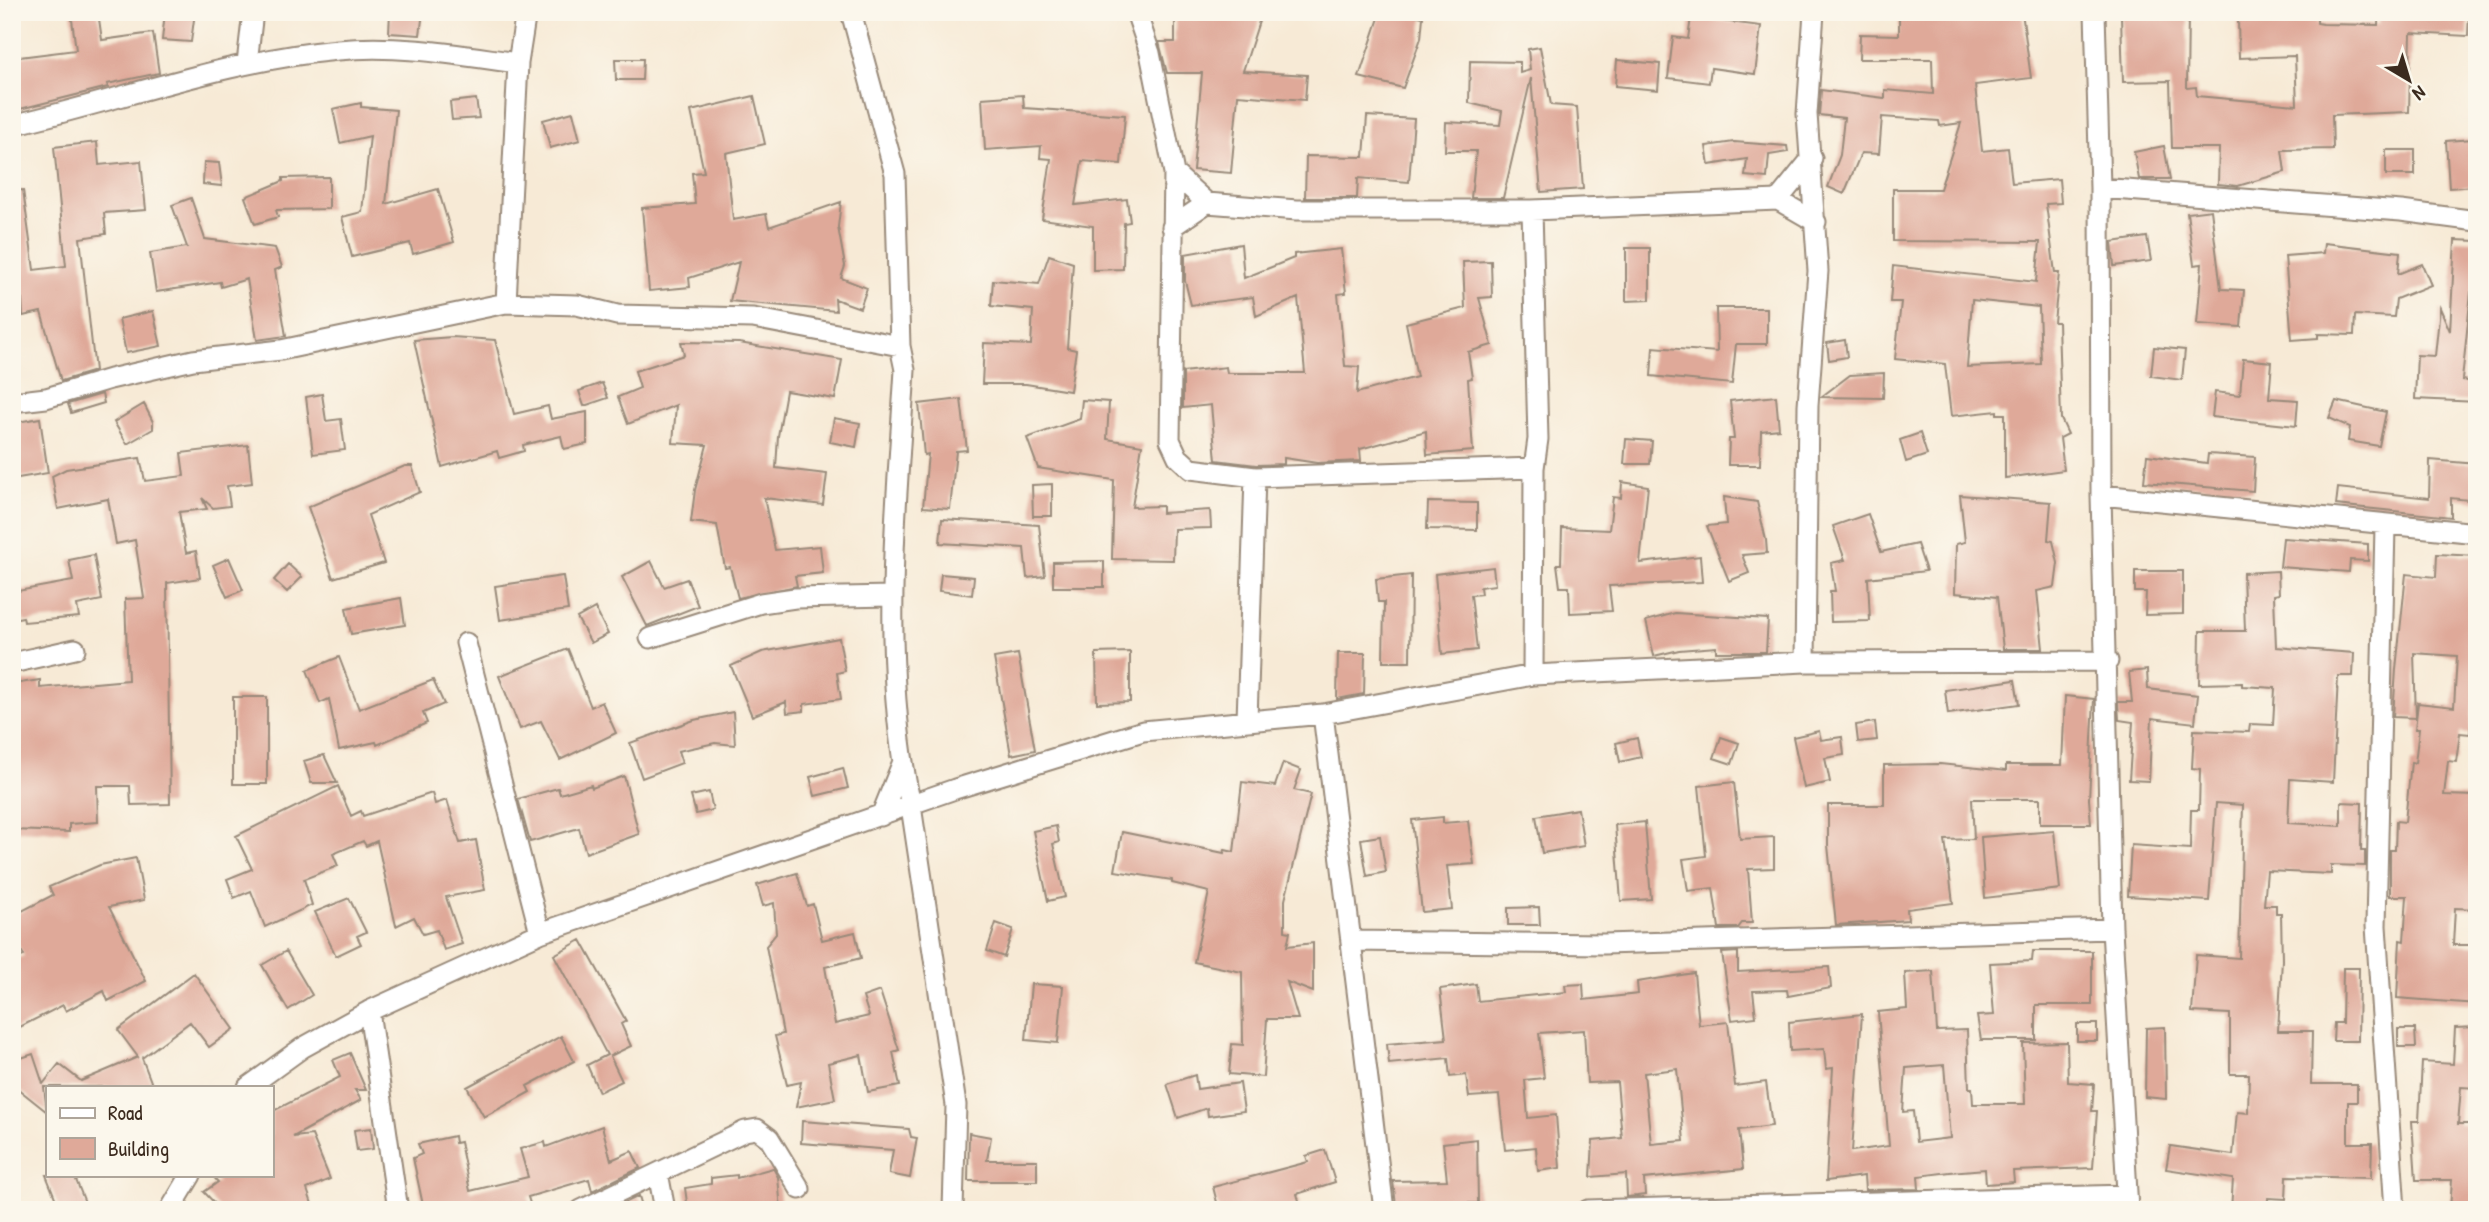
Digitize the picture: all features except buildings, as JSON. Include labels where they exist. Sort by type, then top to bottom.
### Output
[{"type":"street","points":[[247,63],[253,12]]},
{"type":"street","points":[[506,303],[518,63],[526,12]]},
{"type":"street","points":[[851,12],[895,174],[900,346],[905,370],[891,596],[902,764],[911,806],[956,1105],[953,1210]]},
{"type":"street","points":[[1136,12],[1150,53],[1174,173],[1170,440],[1178,457],[1191,469],[1255,477],[1534,468]]},
{"type":"street","points":[[1805,662],[1808,405],[1818,271],[1807,114],[1814,12]]},
{"type":"street","points":[[1588,1210],[2128,1202],[2112,929],[2108,661],[2101,495],[2100,188],[2095,12]]},
{"type":"street","points":[[12,125],[247,63],[339,50],[393,49],[518,63]]},
{"type":"street","points":[[1778,200],[1812,158]]},
{"type":"street","points":[[1174,173],[1207,203],[1297,210],[1532,210],[1778,200],[1816,222]]},
{"type":"street","points":[[2100,188],[2401,211],[2477,221]]},
{"type":"street","points":[[1172,227],[1207,203]]},
{"type":"street","points":[[1532,210],[1538,439],[1534,468],[1533,675]]},
{"type":"street","points":[[12,402],[46,398],[110,379],[193,360],[281,351],[506,303],[577,305],[617,315],[753,318],[900,346]]},
{"type":"street","points":[[1247,720],[1255,477]]},
{"type":"street","points":[[2101,495],[2385,526],[2477,533]]},
{"type":"street","points":[[2385,526],[2375,926],[2395,1210]]},
{"type":"street","points":[[650,638],[761,603],[795,598],[891,596]]},
{"type":"street","points":[[466,643],[540,933]]},
{"type":"street","points":[[12,663],[75,649]]},
{"type":"street","points":[[249,1086],[302,1048],[369,1011],[540,933],[955,789],[1143,731],[1324,714],[1533,675],[1805,662],[2108,661]]},
{"type":"street","points":[[1324,714],[1384,1210]]},
{"type":"street","points":[[881,816],[902,764]]},
{"type":"street","points":[[1352,941],[1604,944],[2112,929]]},
{"type":"street","points":[[369,1011],[398,1210]]},
{"type":"street","points":[[581,1210],[746,1131],[757,1129],[769,1138],[800,1189]]},
{"type":"street","points":[[658,1173],[665,1210]]},
{"type":"street","points":[[170,1210],[190,1176]]}]
